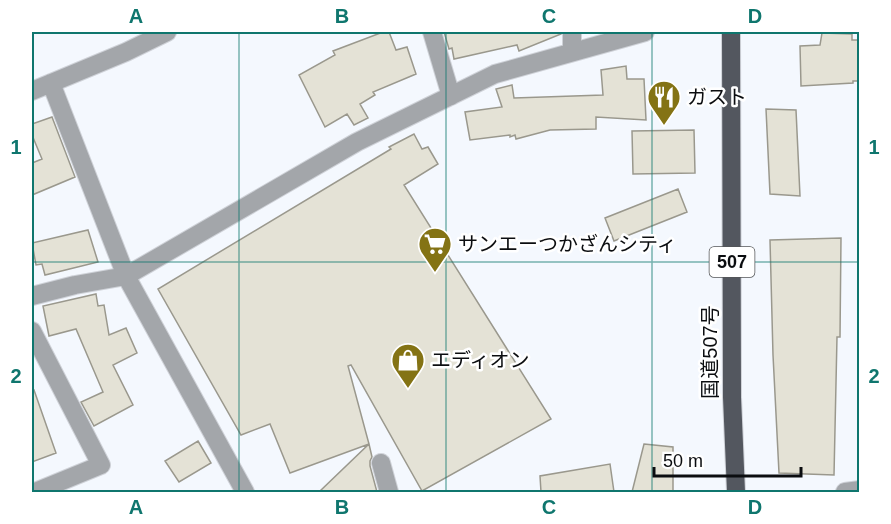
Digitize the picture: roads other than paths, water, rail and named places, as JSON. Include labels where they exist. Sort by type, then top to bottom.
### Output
[{"type":"highway","name":"国道507号","points":[[731,32],[732,397],[736,492]]},
{"type":"street","points":[[32,91],[126,52],[167,32]]},
{"type":"street","points":[[432,32],[451,96]]},
{"type":"street","points":[[572,32],[572,52]]},
{"type":"street","points":[[32,296],[75,285],[126,276],[357,142],[495,74],[645,32]]},
{"type":"street","points":[[51,83],[126,276],[245,492]]},
{"type":"street","points":[[32,331],[101,465],[35,492]]},
{"type":"street","points":[[381,463],[389,492]]},
{"type":"street","points":[[845,492],[860,490]]},
{"type":"place","name":"ガスト","points":[[664,126]]},
{"type":"place","name":"サンエーつかざんシティ","points":[[435,273]]},
{"type":"place","name":"エディオン","points":[[408,389]]}]
